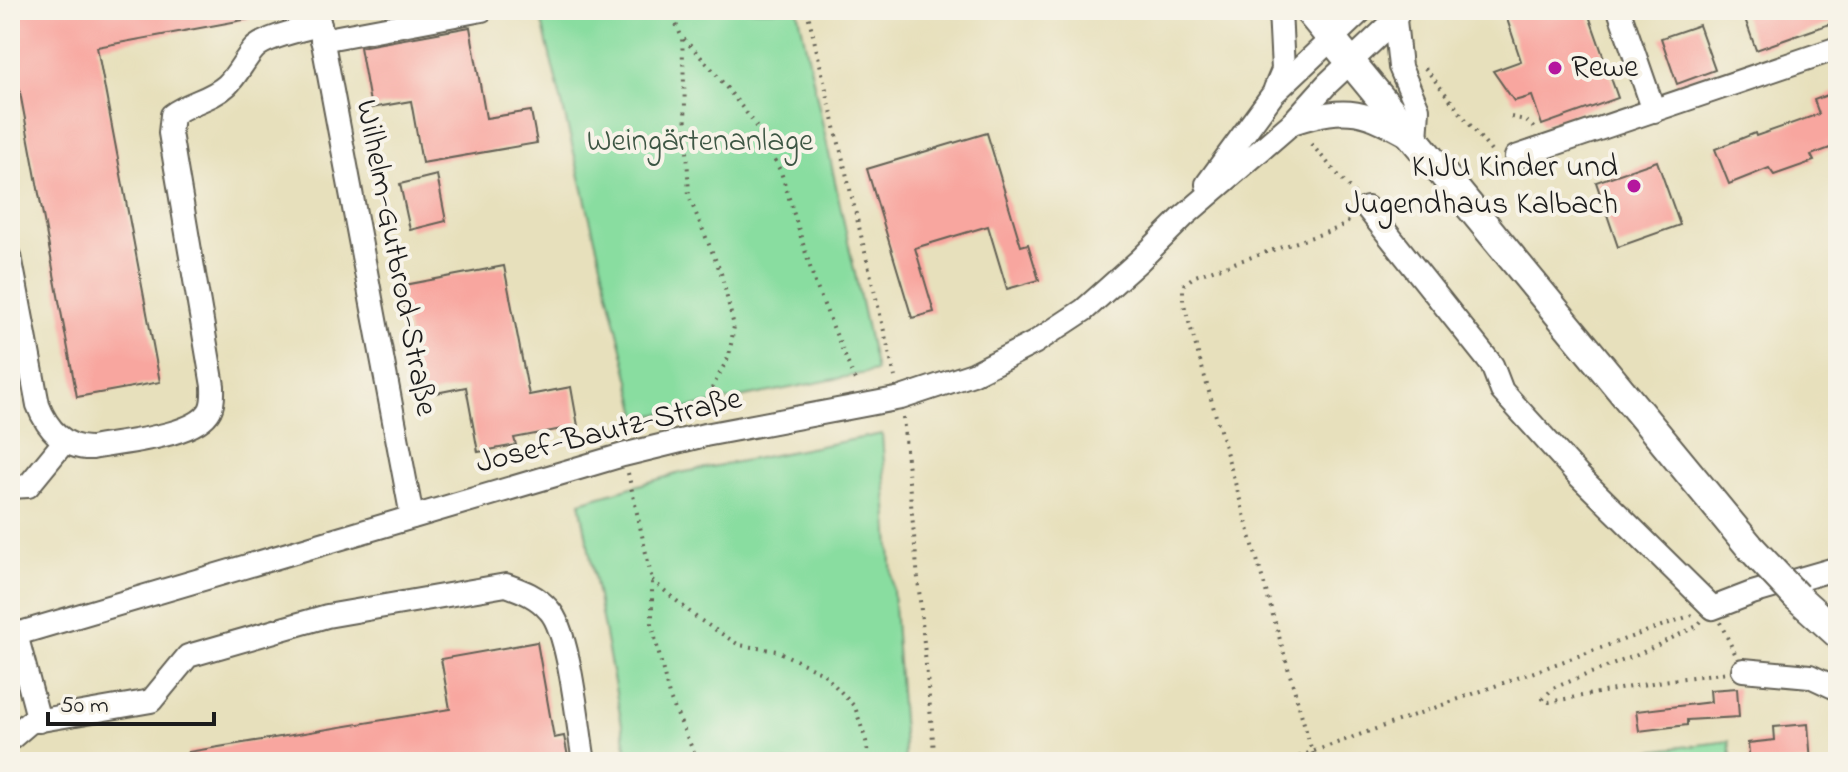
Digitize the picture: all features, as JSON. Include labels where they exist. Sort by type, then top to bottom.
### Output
[{"type":"main road","points":[[1308,10],[1750,547],[1796,596],[1838,634]]},
{"type":"street","points":[[10,256],[38,405],[43,419],[64,442],[79,448],[92,448],[180,431],[197,423],[209,413],[213,386],[170,133],[172,115],[185,105],[205,100],[227,85],[256,46],[300,29],[482,10]]},
{"type":"street","name":"Josef-Bautz-Straße","points":[[1273,94],[1283,70],[1280,10]]},
{"type":"street","name":"Josef-Bautz-Straße","points":[[1183,217],[1273,94],[1362,10]]},
{"type":"street","points":[[1619,10],[1654,111]]},
{"type":"street","name":"Josef-Bautz-Straße","points":[[13,635],[623,455],[705,435],[901,398],[973,374],[1034,343],[1084,310],[1183,217],[1292,123],[1397,15]]},
{"type":"street","name":"Josef-Bautz-Straße","points":[[1292,123],[1327,111],[1354,112],[1384,122],[1416,140],[1418,109],[1400,67],[1397,15]]},
{"type":"street","name":"Wilhelm-Gutbrod-Straße","points":[[319,25],[412,517]]},
{"type":"street","points":[[1516,157],[1838,48]]},
{"type":"street","points":[[1367,208],[1492,365],[1502,391],[1578,475],[1713,608],[1752,593],[1835,569]]},
{"type":"street","points":[[10,487],[28,486],[64,442]]},
{"type":"street","points":[[10,739],[30,722],[151,701],[188,656],[327,616],[506,585],[533,595],[552,612],[563,635],[584,762]]},
{"type":"street","points":[[13,635],[39,721]]},
{"type":"street","points":[[1743,670],[1810,676],[1838,689]]},
{"type":"path","points":[[670,10],[682,38],[689,197],[721,273],[734,326],[729,356],[708,396],[705,435]]},
{"type":"path","points":[[1235,10],[1244,23]]},
{"type":"path","points":[[682,38],[711,68],[753,121],[781,172],[815,283],[856,383]]},
{"type":"path","points":[[1424,65],[1500,164],[1516,157]]},
{"type":"path","points":[[1311,144],[1367,208],[1339,228],[1195,276],[1183,285],[1183,301],[1315,762]]},
{"type":"path","points":[[623,455],[652,580],[652,625],[669,696],[698,762]]},
{"type":"path","points":[[652,580],[697,618],[739,645],[777,651],[823,673],[855,707],[869,762]]},
{"type":"path","points":[[1713,608],[1743,670],[1663,681],[1560,701],[1543,699],[1553,688],[1637,655],[1697,626],[1713,608]]},
{"type":"path","points":[[1284,762],[1713,608]]},
{"type":"green space","name":"Weingärtenanlage","points":[[539,10],[798,10],[876,371],[639,418]]},
{"type":"green space","points":[[882,434],[905,762],[629,762],[580,502],[680,473]]},
{"type":"green space","points":[[1729,741],[1732,762],[1562,762]]},
{"type":"building","points":[[10,10],[248,10],[249,19],[97,47],[160,382],[77,397],[16,71],[10,72]]},
{"type":"building","name":"Rewe","points":[[1504,10],[1587,10],[1618,98],[1542,125],[1532,96],[1514,101],[1493,71],[1521,61]]},
{"type":"building","points":[[1742,10],[1838,10],[1838,21],[1756,50]]},
{"type":"building","points":[[1699,25],[1715,70],[1677,84],[1661,38]]},
{"type":"building","points":[[470,27],[486,118],[531,111],[537,143],[422,163],[411,101],[371,108],[360,47]]},
{"type":"building","points":[[1838,91],[1838,145],[1811,155],[1814,161],[1774,175],[1769,168],[1729,184],[1715,149],[1755,133],[1756,136],[1819,114],[1814,100]]},
{"type":"building","points":[[987,133],[1021,246],[1028,244],[1039,280],[1007,289],[988,226],[915,248],[934,312],[912,318],[867,169]]},
{"type":"building","points":[[1657,161],[1680,225],[1618,247],[1596,182]]},
{"type":"building","points":[[437,175],[446,221],[410,230],[400,184]]},
{"type":"building","points":[[504,266],[529,395],[571,387],[578,426],[514,438],[516,445],[478,452],[466,387],[421,396],[399,286]]},
{"type":"building","points":[[537,642],[554,738],[564,736],[569,762],[188,762],[188,752],[450,709],[441,659]]},
{"type":"building","points":[[1737,688],[1739,717],[1687,720],[1687,725],[1639,731],[1636,711],[1711,702],[1710,690]]},
{"type":"building","points":[[1808,724],[1811,762],[1750,762],[1748,743],[1775,740],[1774,727]]},
{"type":"place","name":"Rewe","points":[[1555,68]]},
{"type":"place","name":"KIJU Kinder und Jugendhaus Kalbach","points":[[1634,186]]}]
